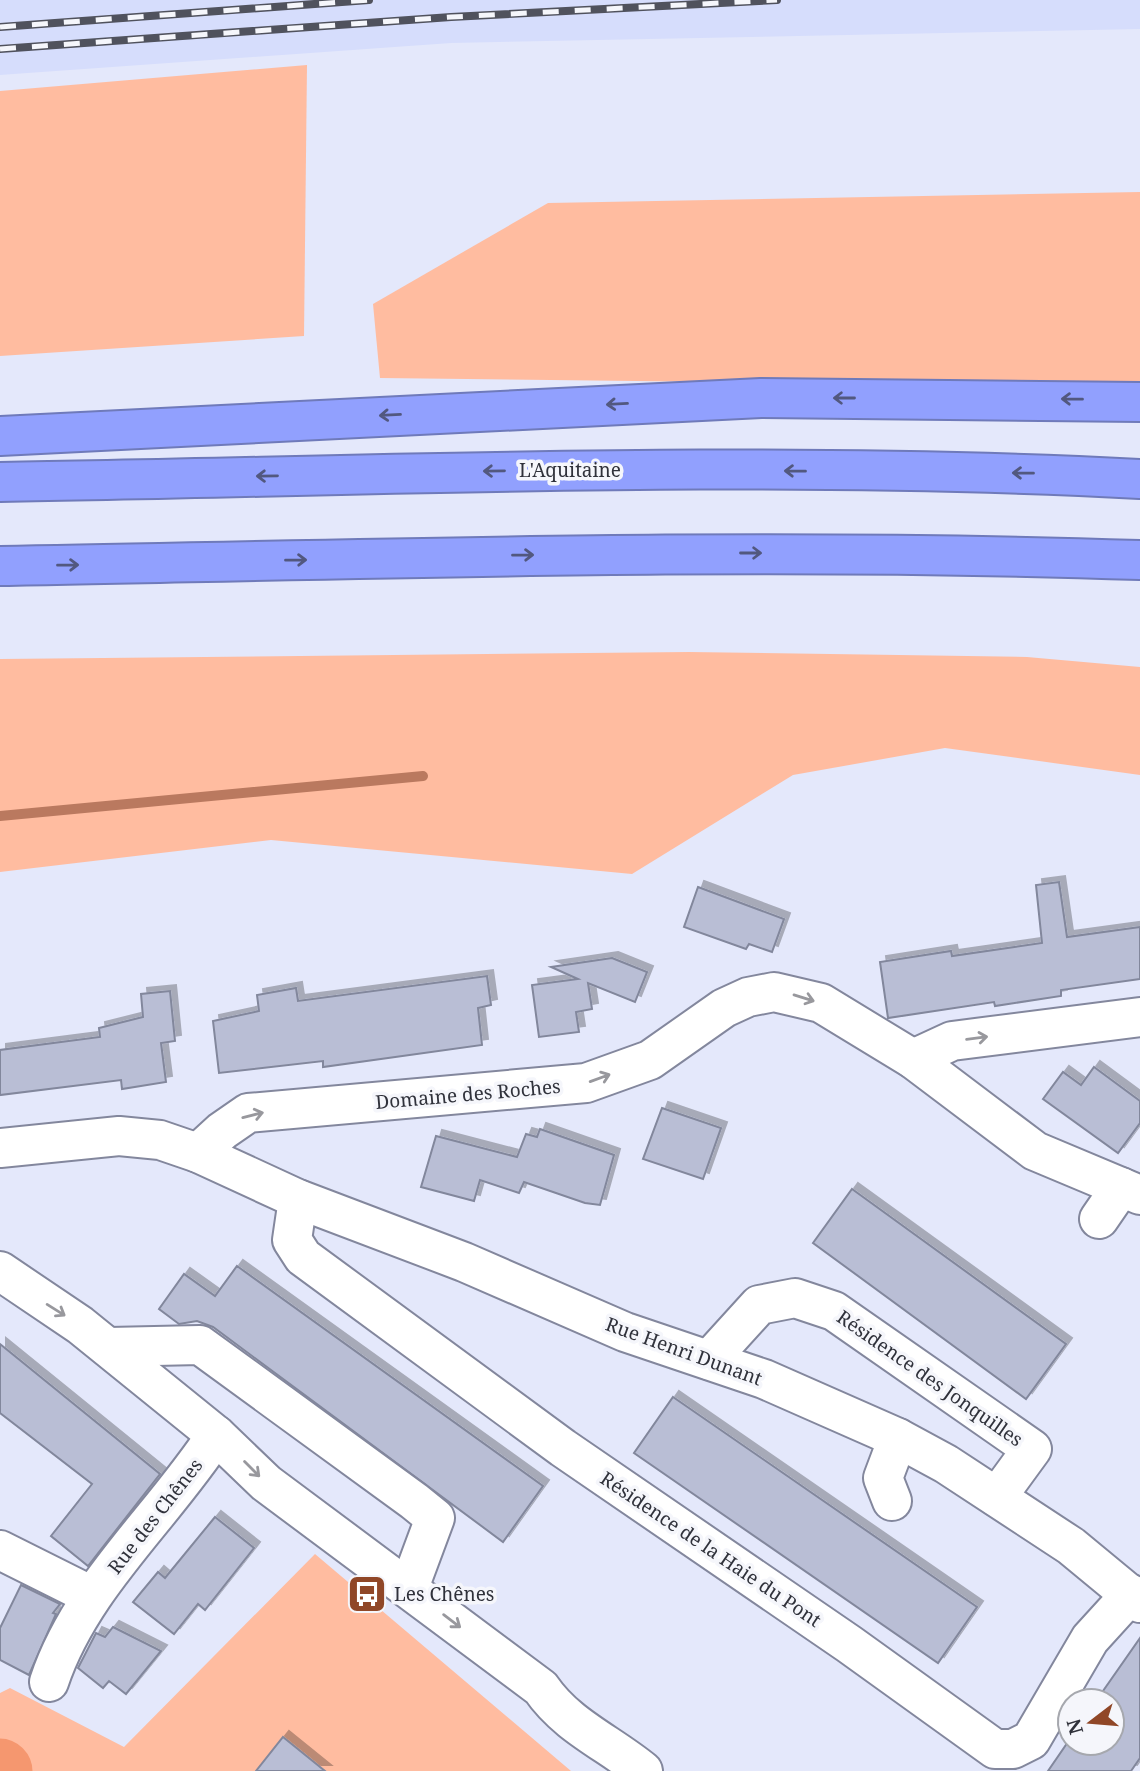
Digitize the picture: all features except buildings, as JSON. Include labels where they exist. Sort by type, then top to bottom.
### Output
[{"type":"highway","points":[[0,436],[761,398],[1140,402]]},
{"type":"highway","name":"L'Aquitaine","points":[[0,482],[548,470],[1031,473],[1140,478]]},
{"type":"highway","points":[[0,566],[644,553],[1140,560]]},
{"type":"street","name":"Domaine des Roches","points":[[198,1153],[222,1131],[248,1113],[586,1083],[650,1060],[724,1008],[748,997],[774,992],[821,1003],[1030,1158],[1130,1191]]},
{"type":"street","points":[[898,1058],[952,1041],[1140,1017]]},
{"type":"street","points":[[0,1148],[119,1136],[160,1140],[198,1153]]},
{"type":"street","name":"Rue Henri Dunant","points":[[198,1153],[298,1199],[464,1262],[625,1332],[764,1379],[898,1438],[946,1464],[1071,1546],[1135,1599]]},
{"type":"street","points":[[1099,1219],[1130,1191]]},
{"type":"street","name":"Résidence de la Haie du Pont","points":[[298,1199],[292,1240],[303,1257],[563,1448],[849,1644],[995,1749],[1013,1749],[1031,1740],[1090,1639],[1135,1599]]},
{"type":"street","points":[[0,1271],[109,1347],[216,1435],[266,1483],[541,1688],[551,1702],[596,1741],[614,1747],[643,1771]]},
{"type":"street","name":"Résidence des Jonquilles","points":[[709,1360],[759,1305],[794,1298],[834,1311],[1032,1449],[997,1497]]},
{"type":"street","points":[[109,1347],[200,1345],[414,1501],[435,1518],[409,1588]]},
{"type":"street","name":"Rue des Chênes","points":[[49,1682],[60,1649],[92,1596],[216,1435]]},
{"type":"street","points":[[892,1502],[883,1478],[898,1438]]},
{"type":"street","points":[[0,1550],[92,1596]]},
{"type":"shaded area","points":[[0,0],[1140,0],[1140,29],[451,43],[0,75]]},
{"type":"shaded area","points":[[307,65],[304,336],[0,356],[0,91]]},
{"type":"shaded area","points":[[1140,192],[1140,387],[380,378],[373,304],[548,203]]},
{"type":"shaded area","points":[[689,652],[1027,657],[1140,667],[1140,775],[945,748],[793,775],[632,874],[271,840],[0,872],[0,659]]},
{"type":"shaded area","points":[[315,1554],[571,1771],[0,1771],[0,1693],[10,1688],[124,1747]]},
{"type":"waterway","points":[[0,816],[423,776]]},
{"type":"railway","points":[[0,27],[369,0]]},
{"type":"railway","points":[[0,49],[451,17],[777,0]]},
{"type":"place","name":"Les Chênes","points":[[367,1594]]}]
